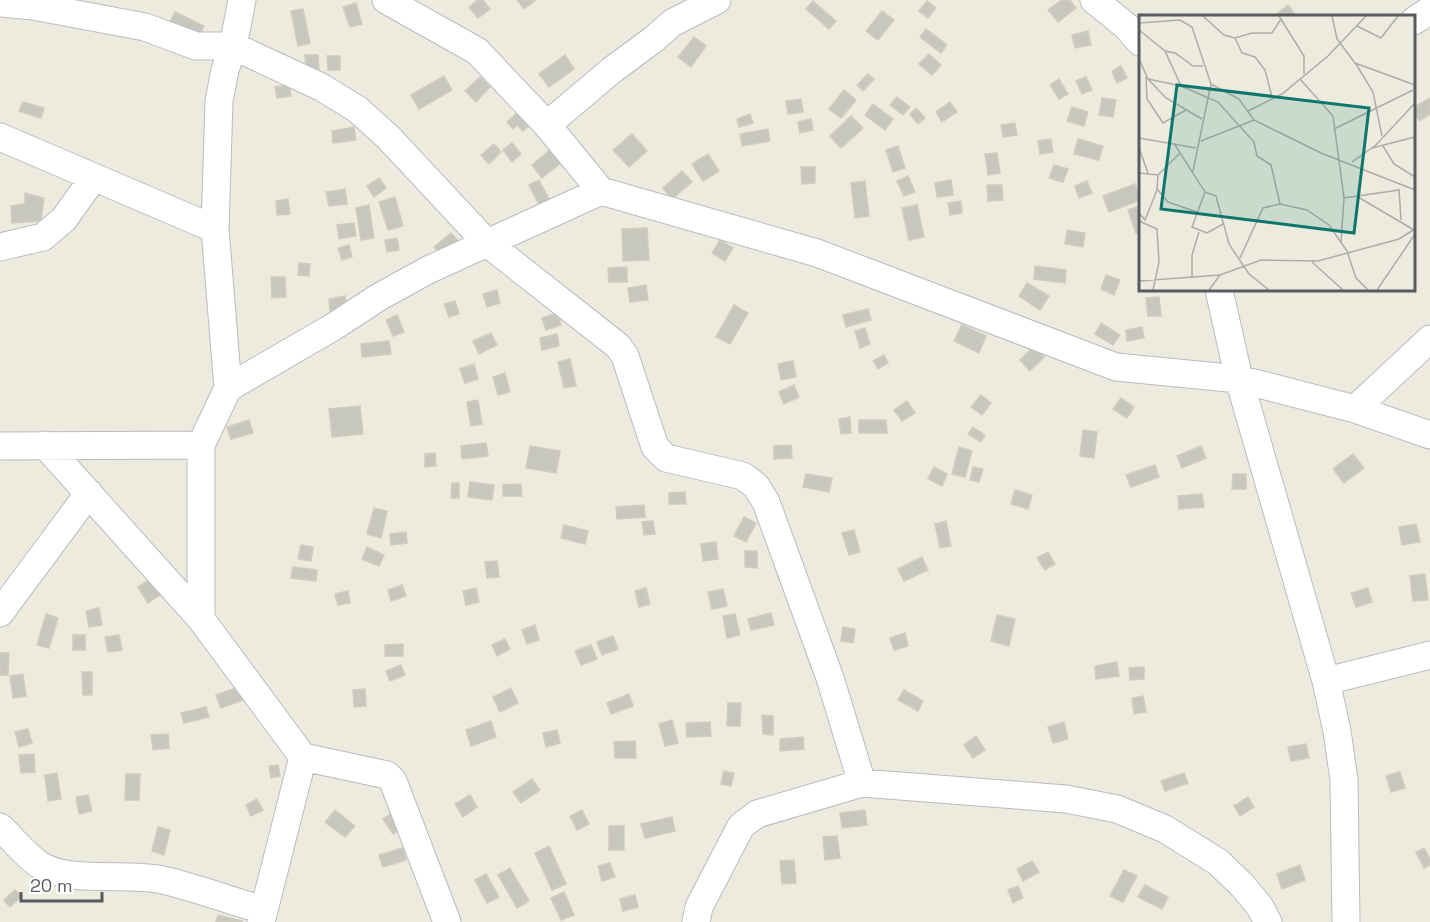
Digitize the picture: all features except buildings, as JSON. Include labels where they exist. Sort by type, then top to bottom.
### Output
[{"type":"street","points":[[201,619],[201,445],[228,388],[216,229],[219,101],[242,0]]},
{"type":"street","points":[[386,0],[471,45],[547,124],[601,191],[817,253],[1116,368],[1239,379],[1354,409],[1430,435]]},
{"type":"street","points":[[1094,0],[1126,26],[1139,41]]},
{"type":"street","points":[[547,124],[672,22],[712,1]]},
{"type":"street","points":[[0,3],[32,3],[145,27],[196,46],[233,46],[321,87],[357,109],[388,137],[487,243],[618,346],[625,356],[655,447],[666,458],[743,476],[756,486],[766,502],[830,678],[862,783]]},
{"type":"street","points":[[1415,20],[1430,10]]},
{"type":"street","points":[[0,137],[216,229]]},
{"type":"street","points":[[0,247],[43,237],[64,219],[94,177]]},
{"type":"street","points":[[228,388],[428,270],[601,191]]},
{"type":"street","points":[[1219,291],[1239,379],[1326,681],[1337,731],[1344,780],[1346,922]]},
{"type":"street","points":[[1354,409],[1430,339]]},
{"type":"street","points":[[45,445],[201,619],[303,757],[387,775],[393,781],[447,922]]},
{"type":"street","points":[[0,446],[201,445]]},
{"type":"street","points":[[0,613],[89,493]]},
{"type":"street","points":[[1326,681],[1428,657]]},
{"type":"street","points":[[0,827],[40,865],[54,871],[78,875],[137,876],[163,880],[263,916],[303,757]]},
{"type":"street","points":[[696,922],[699,907],[741,826],[757,814],[862,783],[1066,799],[1117,809],[1165,829],[1218,862],[1243,886],[1260,907],[1268,922]]}]
